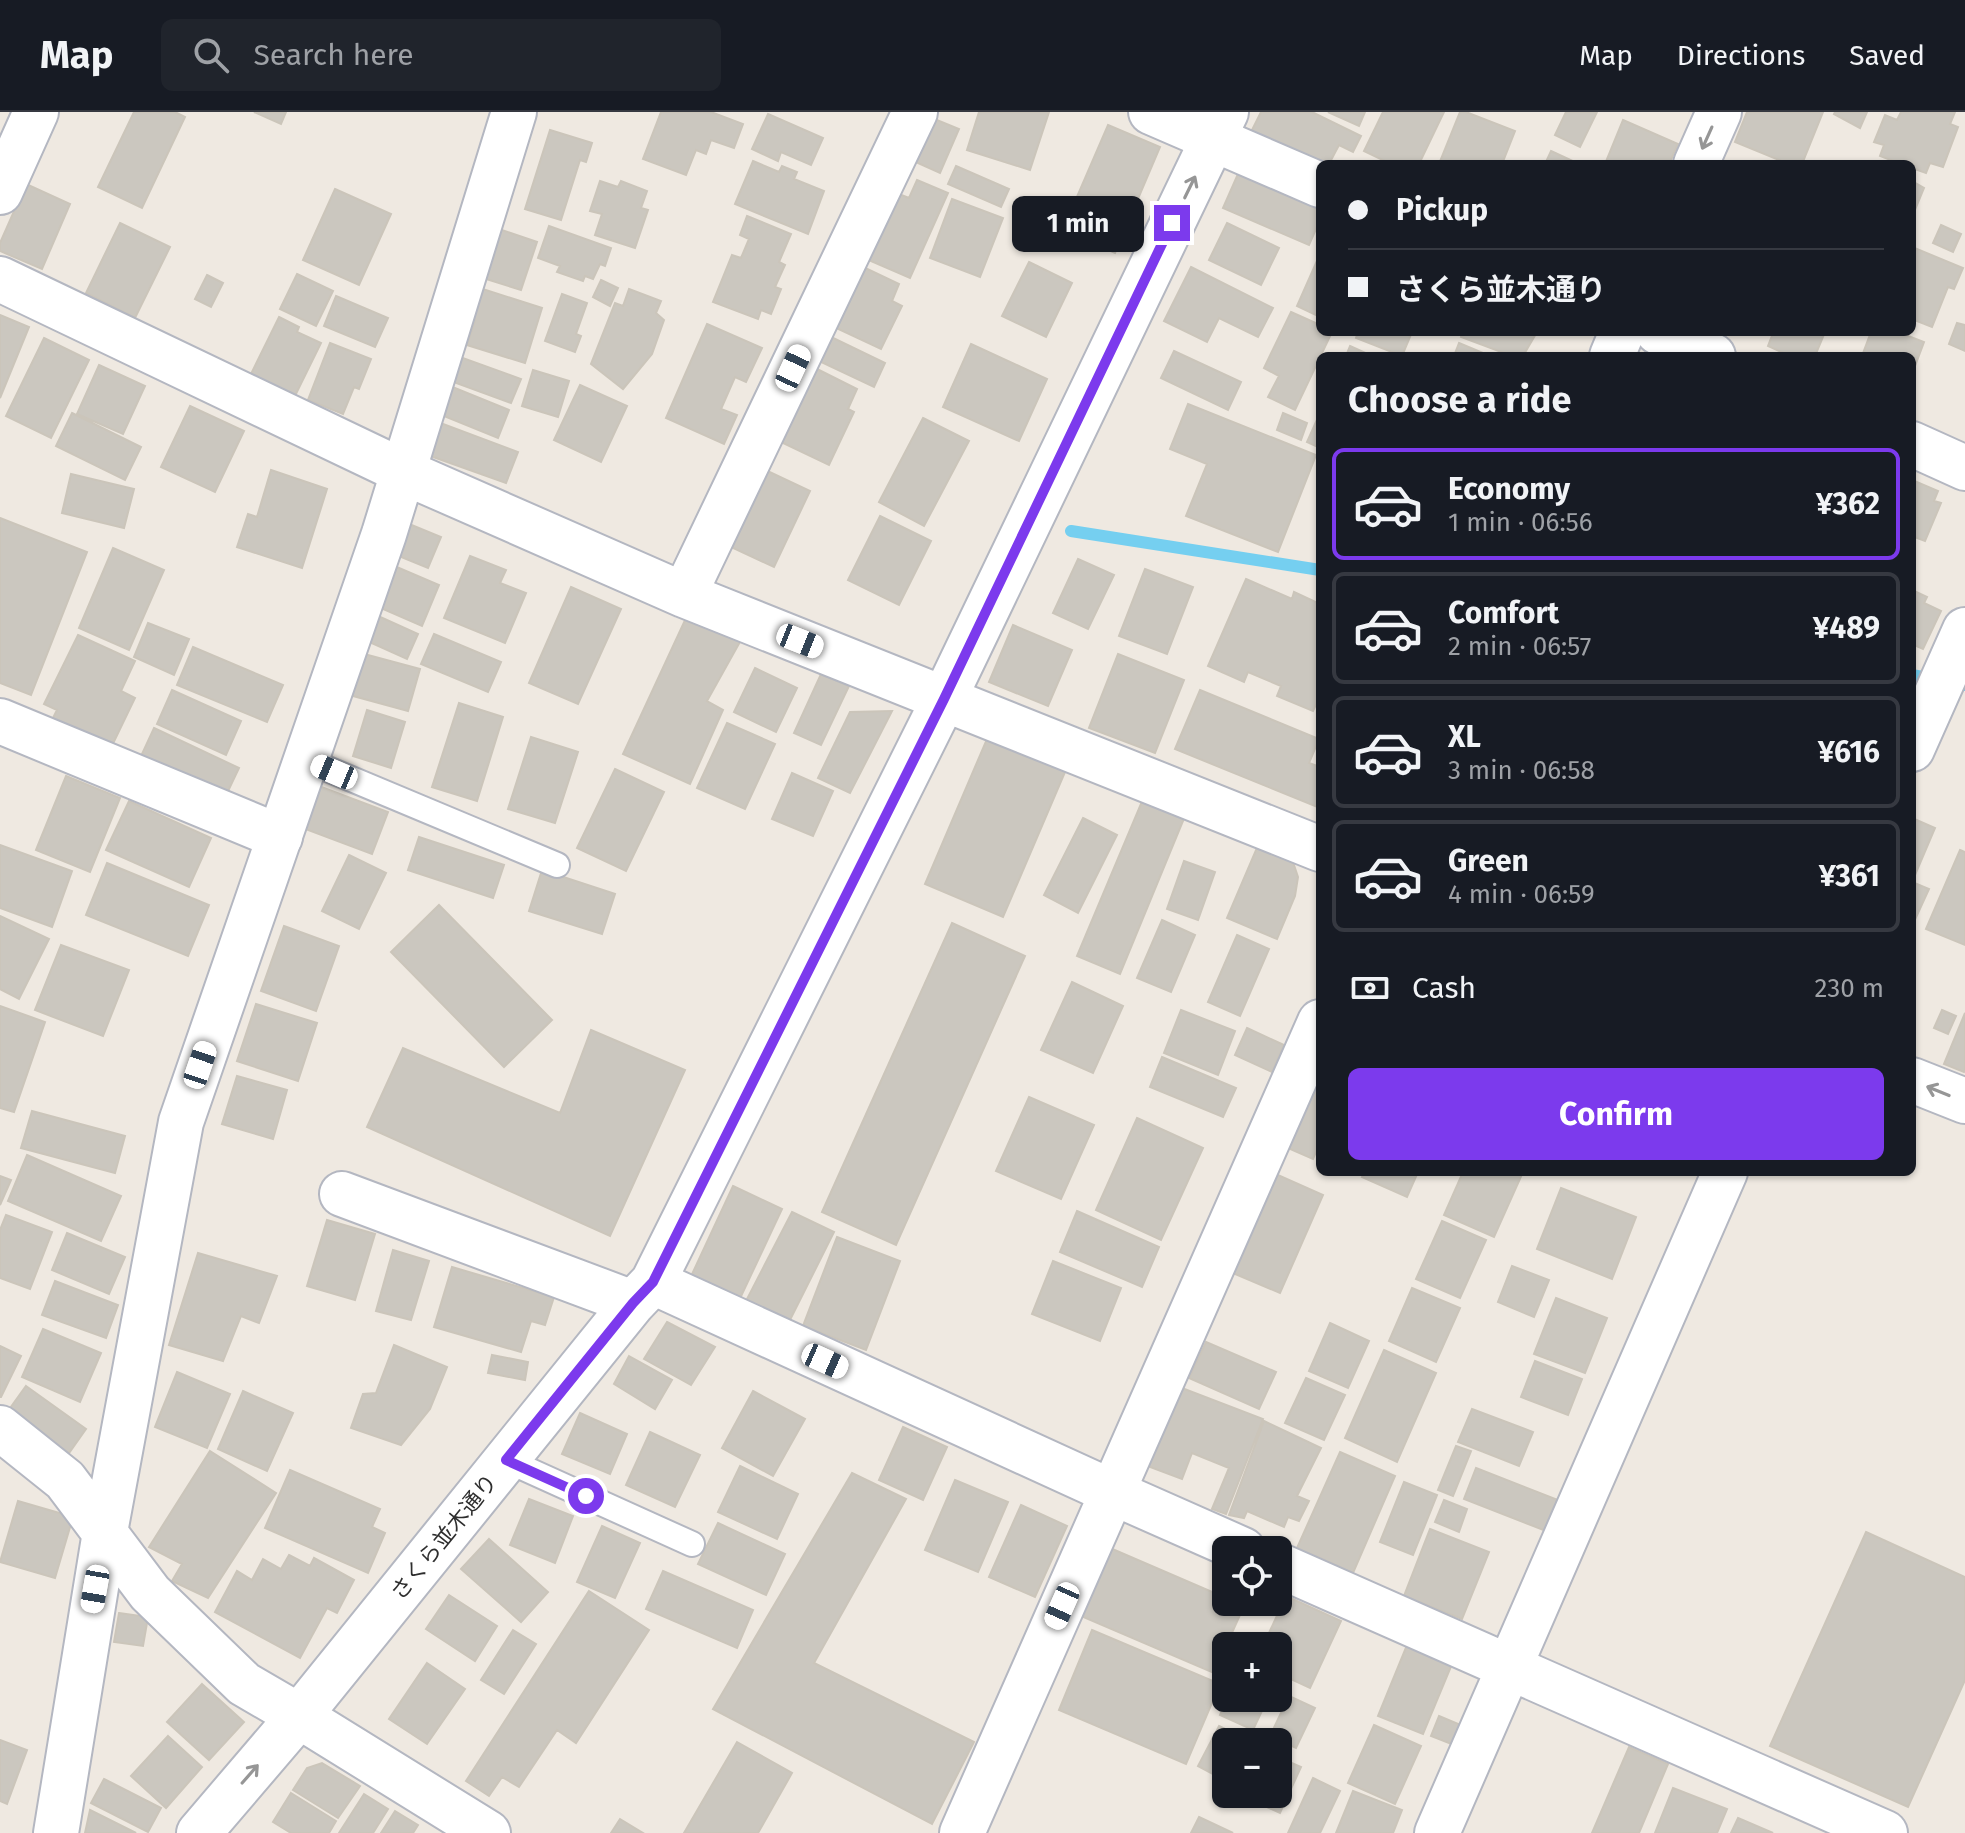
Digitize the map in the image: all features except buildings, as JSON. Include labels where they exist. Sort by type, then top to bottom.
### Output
[{"type":"street","points":[[0,192],[36,112]]},
{"type":"street","points":[[56,1833],[105,1532],[181,1122],[384,534],[514,112]]},
{"type":"street","points":[[684,595],[915,112]]},
{"type":"street","points":[[1151,112],[1219,125],[1316,183]]},
{"type":"street","points":[[1698,160],[1719,112]]},
{"type":"street","name":"さくら並木通り","points":[[199,1833],[299,1716],[643,1293],[944,699],[1219,125]]},
{"type":"street","points":[[0,279],[404,472],[684,595],[1316,847]]},
{"type":"street","points":[[1667,336],[1704,352]]},
{"type":"street","points":[[1916,446],[1965,468]]},
{"type":"street","points":[[1916,740],[1965,630]]},
{"type":"street","points":[[0,721],[280,837]]},
{"type":"street","points":[[962,1833],[1316,1031]]},
{"type":"street","points":[[1916,1082],[1965,1101]]},
{"type":"street","points":[[1437,1833],[1723,1176]]},
{"type":"street","points":[[342,1194],[643,1293],[1212,1536]]},
{"type":"street","points":[[0,1428],[65,1480],[150,1593],[244,1684],[488,1833]]},
{"type":"street","points":[[1292,1571],[1885,1833]]},
{"type":"lane","points":[[306,760],[557,865]]},
{"type":"lane","points":[[506,1460],[692,1544]]},
{"type":"waterway","points":[[1071,531],[1316,569]]},
{"type":"waterway","points":[[1916,676],[1965,685]]},
{"type":"route","points":[[586,1496],[506,1460],[653,1282],[944,699],[1172,223]]}]
